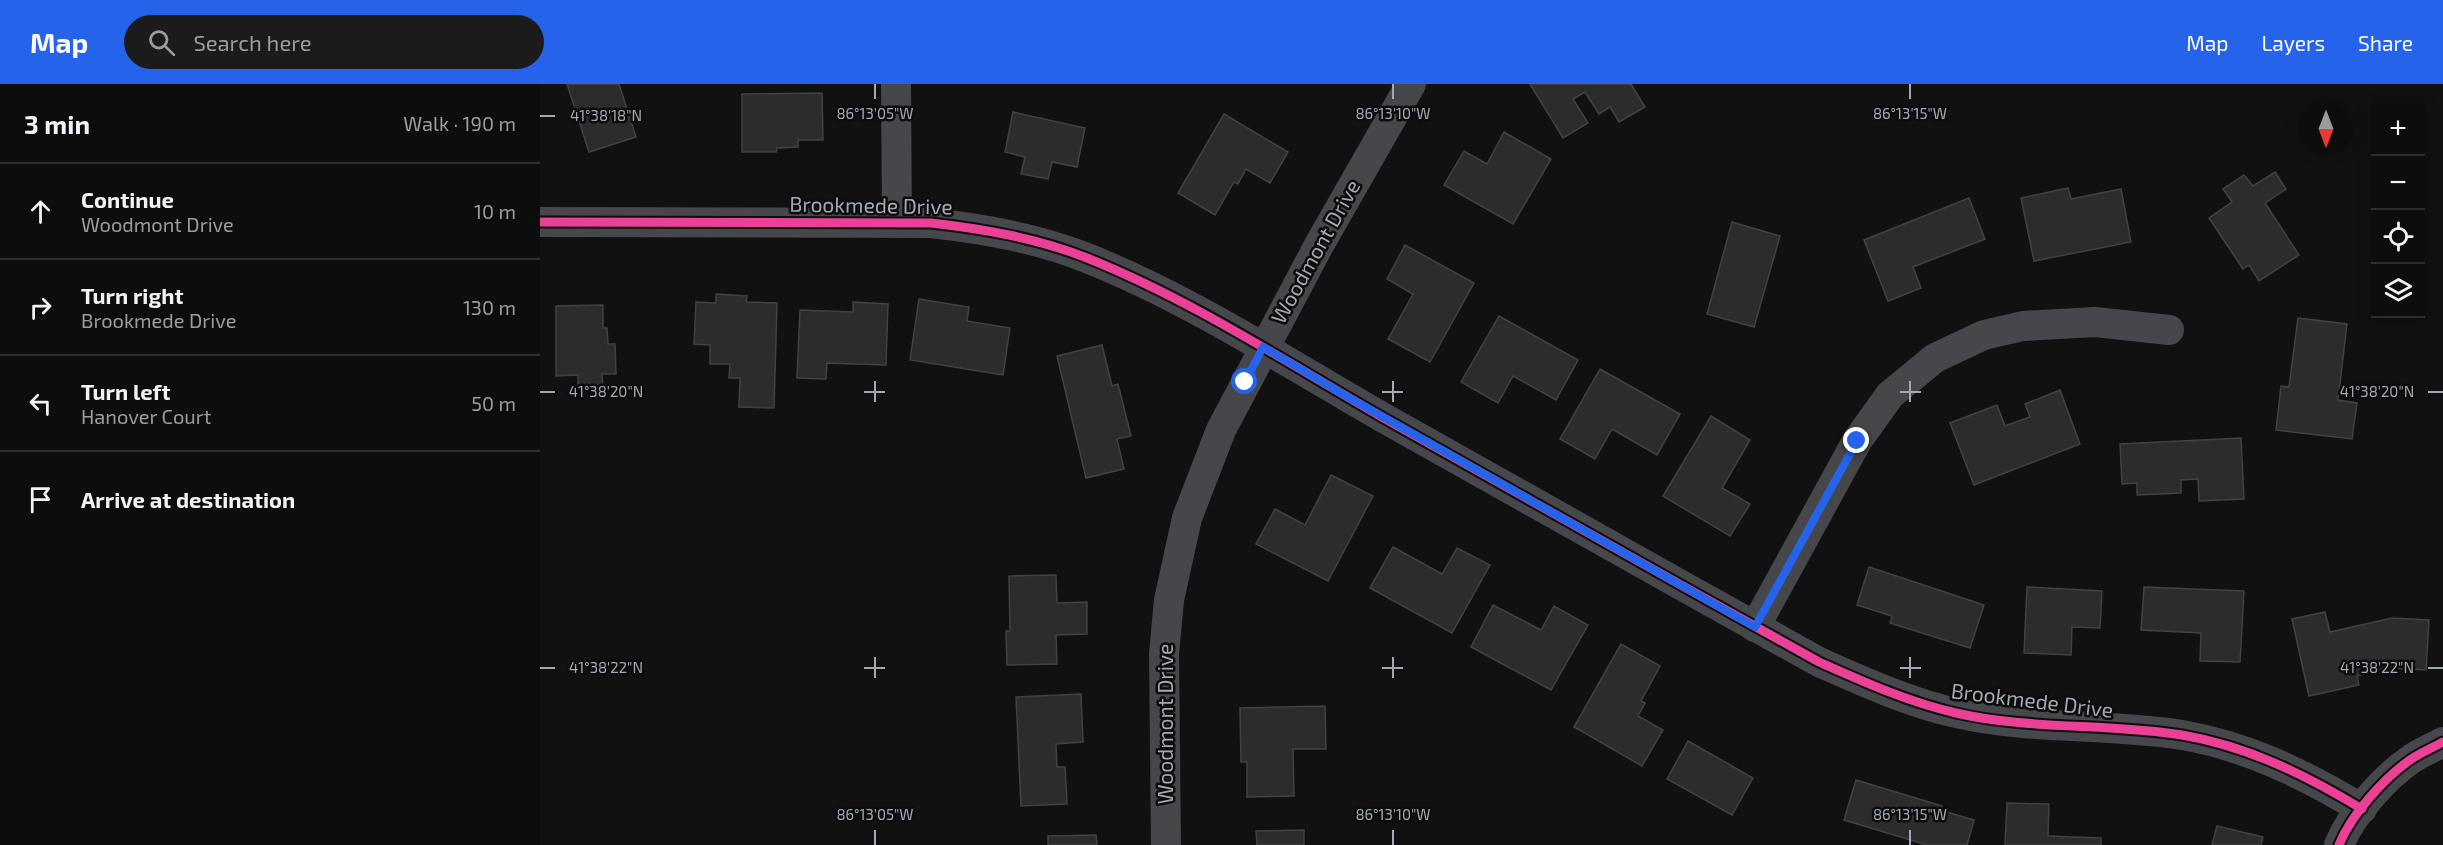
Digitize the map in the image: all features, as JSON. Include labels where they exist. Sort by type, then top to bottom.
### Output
[{"type":"street","points":[[896,84],[897,223]]},
{"type":"street","name":"Woodmont Drive","points":[[1166,845],[1164,654],[1169,600],[1187,518],[1221,430],[1263,347],[1411,84]]},
{"type":"street","name":"Brookmede Drive","points":[[540,222],[897,223],[965,227],[1022,238],[1085,257],[1137,279],[1263,347],[1819,662],[1899,696],[1957,713],[2018,722],[2183,735],[2229,746],[2280,764],[2362,809]]},
{"type":"street","points":[[1755,627],[1857,441],[1890,395],[1935,358],[1984,336],[2023,326],[2095,322],[2169,330]]},
{"type":"street","points":[[2339,845],[2362,809],[2383,783],[2410,760],[2443,742]]},
{"type":"building","points":[[567,84],[619,84],[636,137],[589,152]]},
{"type":"building","points":[[1530,84],[1631,84],[1645,107],[1619,122],[1610,107],[1599,114],[1585,92],[1573,99],[1588,123],[1563,138]]},
{"type":"building","points":[[822,93],[823,140],[798,140],[798,147],[777,148],[776,152],[742,152],[742,94]]},
{"type":"building","points":[[1013,112],[1085,128],[1077,167],[1052,162],[1048,179],[1021,174],[1025,157],[1005,152]]},
{"type":"building","points":[[1224,114],[1288,152],[1270,183],[1246,169],[1238,184],[1234,182],[1215,215],[1178,193]]},
{"type":"building","points":[[1504,132],[1551,159],[1513,224],[1444,185],[1464,151],[1487,164]]},
{"type":"building","points":[[2275,172],[2286,189],[2265,203],[2299,255],[2259,281],[2249,265],[2243,269],[2209,218],[2232,202],[2223,189],[2244,175],[2253,186]]},
{"type":"building","points":[[2068,188],[2071,199],[2121,189],[2131,242],[2034,261],[2021,198]]},
{"type":"building","points":[[1969,198],[1985,239],[1913,267],[1921,288],[1888,301],[1864,240]]},
{"type":"building","points":[[1732,222],[1780,236],[1754,327],[1707,314]]},
{"type":"building","points":[[1405,245],[1474,283],[1430,362],[1388,339],[1413,294],[1387,279]]},
{"type":"building","points":[[716,294],[747,296],[746,302],[777,303],[774,408],[739,407],[740,378],[729,378],[730,364],[710,364],[710,345],[694,344],[696,302],[716,303]]},
{"type":"building","points":[[919,299],[969,307],[967,321],[1010,328],[1003,375],[910,360]]},
{"type":"building","points":[[853,302],[888,304],[886,365],[827,363],[826,379],[797,378],[800,310],[853,312]]},
{"type":"building","points":[[603,305],[603,328],[607,328],[608,344],[615,344],[616,374],[602,374],[603,388],[578,388],[578,375],[556,376],[556,306]]},
{"type":"building","points":[[1499,316],[1578,360],[1556,400],[1513,376],[1498,403],[1461,382]]},
{"type":"building","points":[[2298,318],[2347,324],[2338,400],[2357,403],[2352,439],[2276,430],[2281,386],[2289,387]]},
{"type":"building","points":[[1102,345],[1112,386],[1118,384],[1131,436],[1117,439],[1124,469],[1086,478],[1057,356]]},
{"type":"building","points":[[1600,369],[1680,414],[1657,455],[1612,429],[1595,459],[1560,439]]},
{"type":"building","points":[[2060,390],[2080,444],[1974,485],[1950,423],[1997,405],[2005,426],[2030,417],[2025,404]]},
{"type":"building","points":[[1711,416],[1750,440],[1722,488],[1750,504],[1730,536],[1663,496]]},
{"type":"building","points":[[2241,438],[2244,499],[2199,501],[2198,479],[2181,480],[2181,493],[2137,495],[2137,483],[2122,484],[2120,444]]},
{"type":"building","points":[[1331,475],[1373,496],[1328,581],[1256,544],[1275,509],[1305,525]]},
{"type":"building","points":[[1393,547],[1442,574],[1457,548],[1490,565],[1452,633],[1370,588]]},
{"type":"building","points":[[1869,567],[1984,605],[1970,648],[1890,623],[1892,616],[1857,605]]},
{"type":"building","points":[[1056,575],[1057,603],[1087,602],[1087,634],[1056,635],[1057,664],[1007,665],[1006,631],[1010,631],[1009,576]]},
{"type":"building","points":[[2027,587],[2102,591],[2100,628],[2072,627],[2071,655],[2024,653]]},
{"type":"building","points":[[2144,587],[2244,591],[2240,662],[2200,661],[2201,633],[2141,630]]},
{"type":"building","points":[[1493,605],[1541,630],[1554,606],[1588,625],[1551,690],[1471,647]]},
{"type":"building","points":[[2325,612],[2330,632],[2392,618],[2429,620],[2426,670],[2389,668],[2357,676],[2359,685],[2309,696],[2292,619]]},
{"type":"building","points":[[1621,644],[1660,666],[1641,701],[1645,703],[1638,716],[1663,730],[1642,766],[1574,727]]},
{"type":"building","points":[[1081,694],[1083,742],[1056,744],[1057,767],[1065,767],[1067,804],[1021,806],[1016,697]]},
{"type":"building","points":[[1325,706],[1326,749],[1293,749],[1294,796],[1247,797],[1247,762],[1241,762],[1240,708]]},
{"type":"building","points":[[1688,741],[1753,778],[1732,815],[1667,779]]},
{"type":"building","points":[[1856,780],[1942,806],[1940,810],[1974,820],[1967,845],[1927,845],[1844,820]]},
{"type":"building","points":[[2007,803],[2049,804],[2048,836],[2101,838],[2101,845],[2005,845]]},
{"type":"building","points":[[2217,826],[2263,837],[2261,845],[2212,845]]},
{"type":"building","points":[[1304,830],[1304,845],[1257,845],[1256,831]]},
{"type":"building","points":[[1096,835],[1097,845],[1048,845],[1048,836]]},
{"type":"cycle path","points":[[540,222],[931,223],[1010,235],[1068,251],[1125,274],[1200,312],[1382,417],[1819,662],[1853,677],[1886,691],[1956,713],[2012,722],[2154,731],[2230,746],[2275,763],[2362,809]]},
{"type":"cycle path","points":[[2339,845],[2344,833],[2379,787],[2410,760],[2443,742]]},
{"type":"route","points":[[1245,382],[1263,347],[1755,627],[1857,441]]}]
